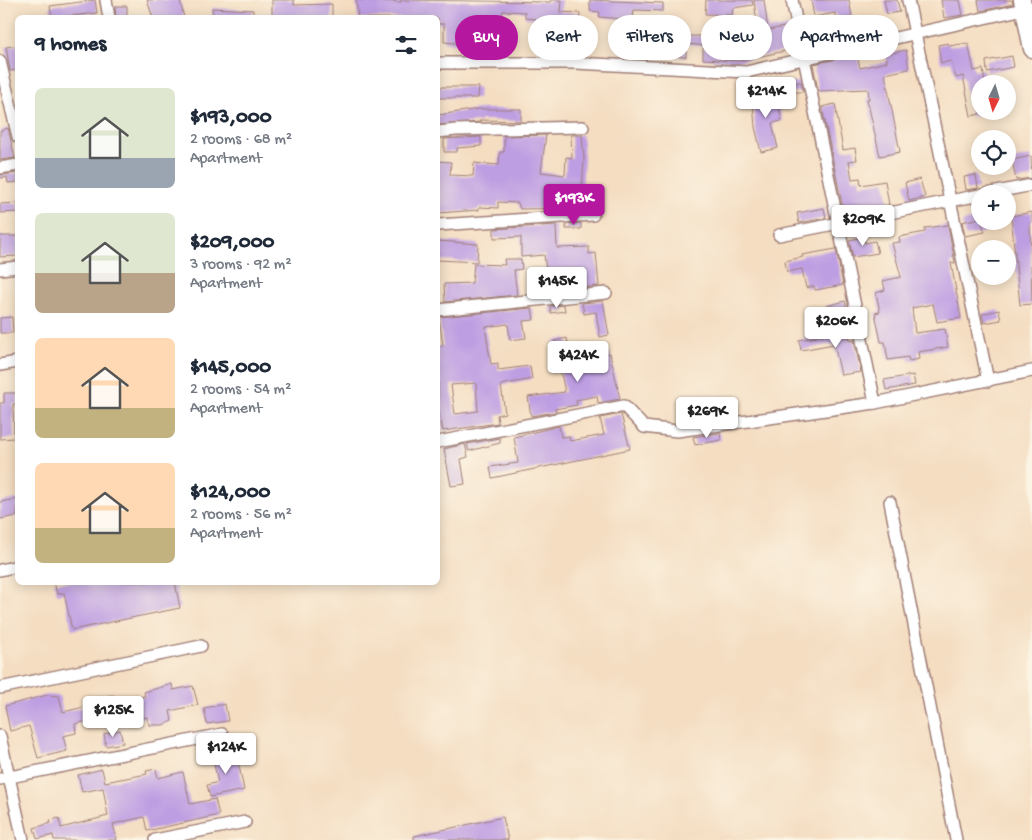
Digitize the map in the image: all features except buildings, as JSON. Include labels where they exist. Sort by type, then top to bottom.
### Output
[{"type":"street","points":[[106,0],[108,15]]},
{"type":"street","points":[[792,0],[795,15]]},
{"type":"street","points":[[908,0],[952,201],[988,381]]},
{"type":"street","points":[[899,36],[1026,5],[1032,49]]},
{"type":"street","points":[[440,64],[576,63],[746,72],[804,60],[875,403]]},
{"type":"street","points":[[0,61],[3,91],[15,128]]},
{"type":"street","points":[[440,132],[583,127]]},
{"type":"street","points":[[0,168],[15,166]]},
{"type":"street","points":[[1016,187],[1032,184]]},
{"type":"street","points":[[779,235],[971,197]]},
{"type":"street","points":[[440,225],[592,215]]},
{"type":"street","points":[[0,269],[15,267]]},
{"type":"street","points":[[440,310],[606,293]]},
{"type":"street","points":[[0,365],[15,362]]},
{"type":"street","points":[[440,442],[624,406],[644,427],[677,431],[875,403],[1032,371]]},
{"type":"street","points":[[890,502],[956,840]]},
{"type":"street","points":[[0,570],[15,567]]},
{"type":"street","points":[[0,688],[201,646]]},
{"type":"street","points":[[4,778],[222,734]]},
{"type":"street","points":[[0,736],[4,778],[23,840]]},
{"type":"street","points":[[155,840],[245,822]]}]
